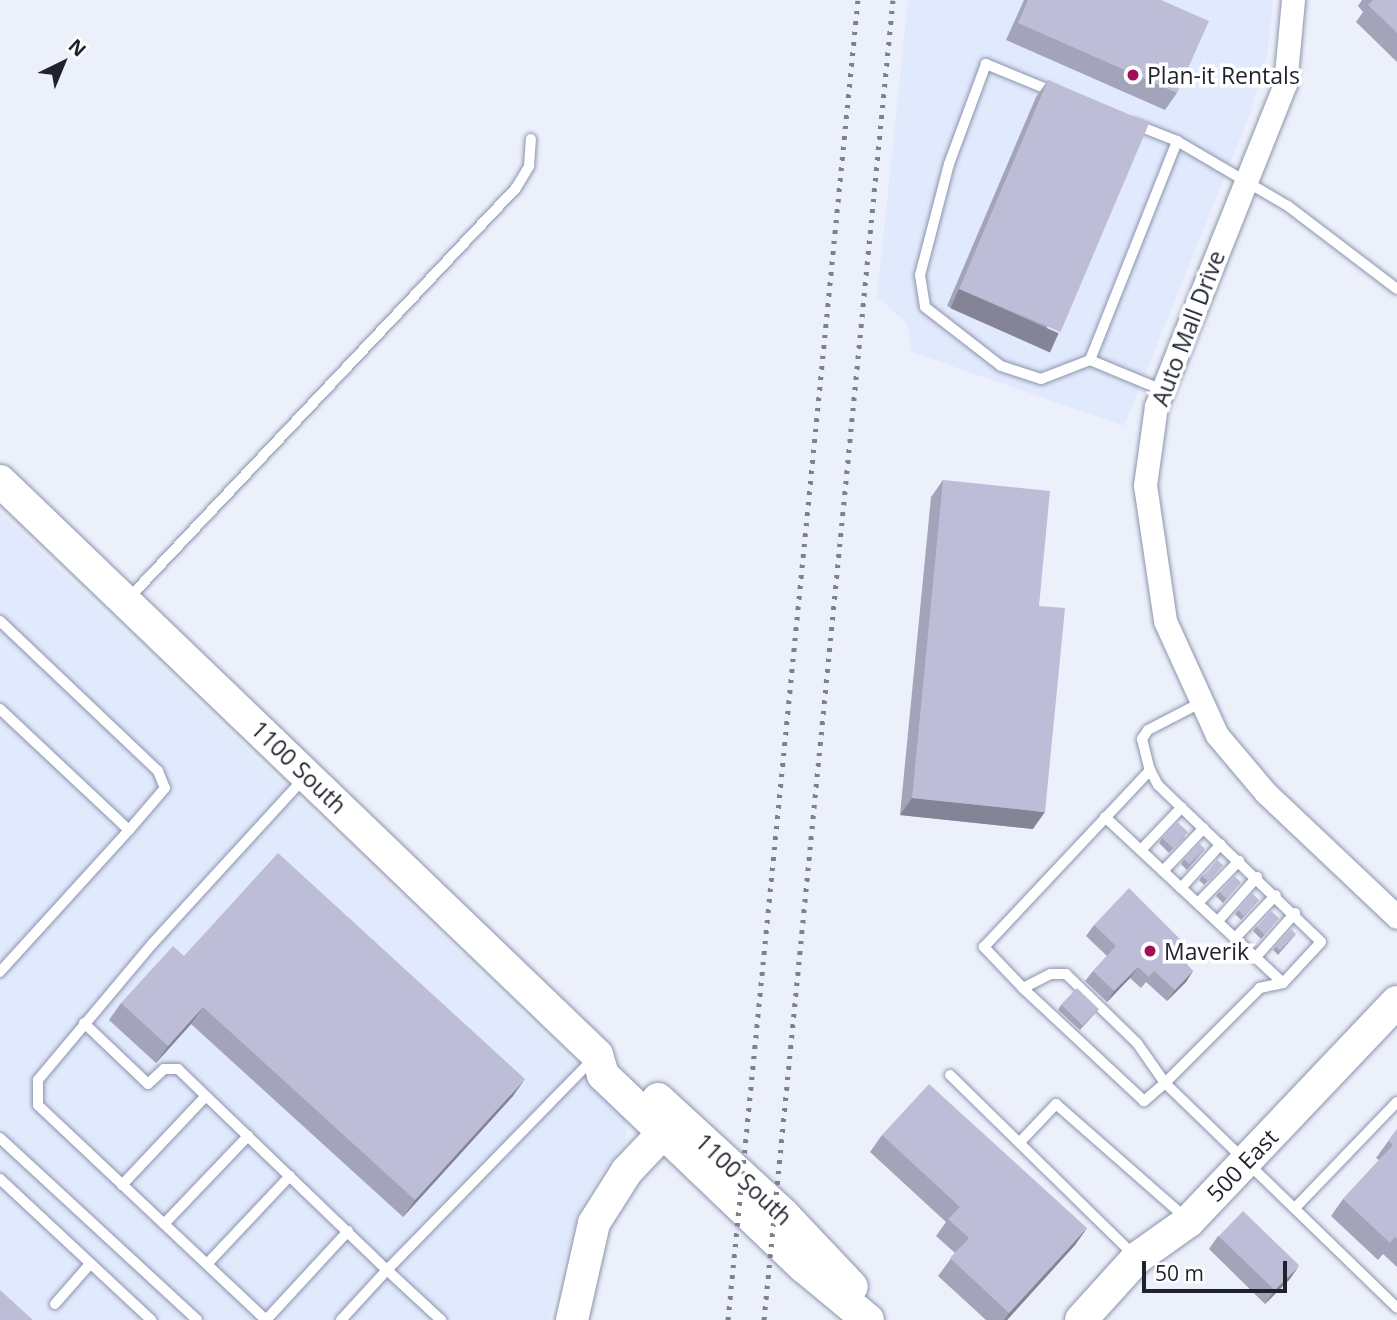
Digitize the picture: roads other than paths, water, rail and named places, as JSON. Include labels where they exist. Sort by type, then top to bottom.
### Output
[{"type":"street","name":"Auto Mall Drive","points":[[1293,0],[1285,84],[1162,390],[1145,485],[1165,621],[1217,735],[1266,793],[1397,917]]},
{"type":"street","name":"1100 South","points":[[0,481],[597,1055],[603,1075],[663,1133],[804,1268],[868,1320]]},
{"type":"street","name":"500 East","points":[[1081,1320],[1137,1258],[1189,1221],[1397,1002]]},
{"type":"street","name":"1100 South","points":[[597,1055],[615,1057],[734,1168],[817,1248],[879,1320]]},
{"type":"street","points":[[572,1320],[594,1223],[626,1171],[663,1133]]},
{"type":"lane","points":[[1062,95],[986,64],[949,164],[920,275],[925,307],[1001,366],[1041,379],[1090,360],[1162,390]]},
{"type":"lane","points":[[1126,120],[1177,141],[1288,206],[1397,289]]},
{"type":"lane","points":[[126,601],[516,188],[529,166],[531,139]]},
{"type":"lane","points":[[1090,360],[1177,141]]},
{"type":"lane","points":[[0,621],[158,771],[164,788],[0,972]]},
{"type":"lane","points":[[1150,770],[987,939],[984,947],[1023,989],[1144,1101],[1260,988],[1283,983],[1321,942],[1295,913],[1158,785],[1150,770],[1142,740],[1148,730],[1202,702]]},
{"type":"lane","points":[[0,709],[129,830]]},
{"type":"lane","points":[[307,775],[84,1023],[38,1080],[38,1105],[266,1320],[348,1231]]},
{"type":"lane","points":[[1141,850],[1182,807]]},
{"type":"lane","points":[[1105,817],[1283,983]]},
{"type":"lane","points":[[1163,871],[1204,828]]},
{"type":"lane","points":[[1181,888],[1222,844]]},
{"type":"lane","points":[[1198,904],[1239,861]]},
{"type":"lane","points":[[1218,921],[1257,877]]},
{"type":"lane","points":[[1235,938],[1276,895]]},
{"type":"lane","points":[[1256,957],[1295,913]]},
{"type":"lane","points":[[1023,989],[1051,974],[1066,974],[1137,1043],[1165,1083],[1397,1308]]},
{"type":"lane","points":[[84,1023],[148,1084],[164,1069],[178,1069],[441,1320]]},
{"type":"lane","points":[[341,1320],[597,1055]]},
{"type":"lane","points":[[950,1075],[1021,1141],[1137,1258]]},
{"type":"lane","points":[[122,1185],[206,1096]]},
{"type":"lane","points":[[1295,1208],[1397,1102]]},
{"type":"lane","points":[[1021,1141],[1056,1104],[1189,1221]]},
{"type":"lane","points":[[164,1224],[248,1136]]},
{"type":"lane","points":[[0,1138],[197,1320]]},
{"type":"lane","points":[[207,1265],[290,1176]]},
{"type":"lane","points":[[0,1179],[150,1320]]},
{"type":"lane","points":[[55,1304],[90,1264]]},
{"type":"lane","points":[[421,1320],[430,1310]]},
{"type":"railway","points":[[728,1320],[858,0]]},
{"type":"railway","points":[[764,1320],[893,0]]},
{"type":"place","name":"Plan-it Rentals","points":[[1133,75]]},
{"type":"place","name":"Maverik","points":[[1150,951]]}]
